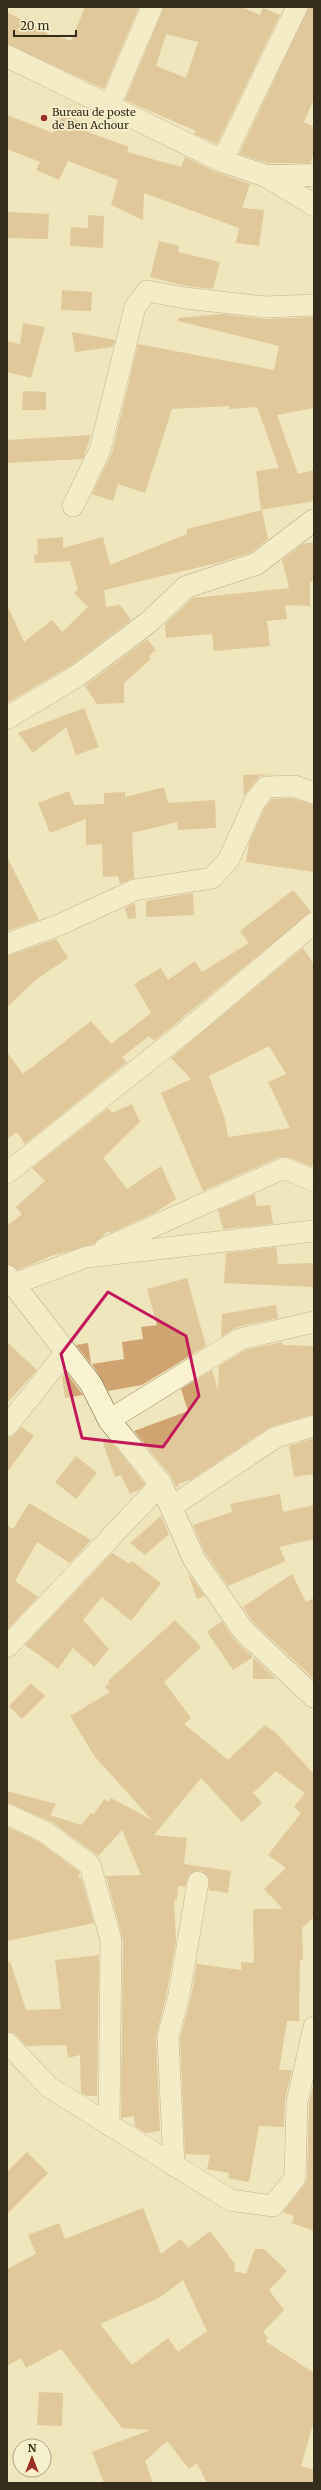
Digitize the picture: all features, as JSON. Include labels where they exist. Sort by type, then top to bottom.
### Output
[{"type":"street","points":[[109,106],[152,7]]},
{"type":"street","points":[[222,160],[297,7]]},
{"type":"street","points":[[7,56],[222,160],[266,176],[314,205]]},
{"type":"street","points":[[266,176],[314,175]]},
{"type":"street","points":[[73,506],[100,450],[135,307],[147,291],[184,298],[265,307],[314,304]]},
{"type":"street","points":[[7,718],[77,676],[149,622],[186,587],[256,564],[314,520]]},
{"type":"street","points":[[7,944],[59,925],[135,890],[212,878],[229,858],[255,801],[266,787],[294,786],[314,793]]},
{"type":"street","points":[[7,1173],[197,1022],[314,923]]},
{"type":"street","points":[[314,1181],[284,1168],[86,1257],[11,1280],[91,1384],[109,1420],[161,1484],[194,1559],[243,1630],[314,1697]]},
{"type":"street","points":[[86,1257],[314,1231]]},
{"type":"street","points":[[109,1420],[240,1339],[314,1322]]},
{"type":"street","points":[[7,1426],[43,1378],[66,1352]]},
{"type":"street","points":[[171,1507],[276,1437],[314,1426]]},
{"type":"street","points":[[7,1647],[161,1484]]},
{"type":"street","points":[[7,1814],[45,1832],[90,1865],[111,1940],[110,2125]]},
{"type":"street","points":[[174,2166],[168,2037],[179,1995],[198,1882]]},
{"type":"street","points":[[7,2043],[49,2087],[174,2166],[230,2200],[273,2206],[295,2178],[297,2102],[314,2026]]},
{"type":"highlighted area","points":[[108,1292],[186,1336],[199,1396],[163,1447],[82,1438],[61,1354]]},
{"type":"building","points":[[85,7],[139,7],[104,89],[7,44],[7,12],[54,37],[55,35],[71,41]]},
{"type":"building","points":[[164,7],[241,7],[260,15],[263,8],[280,15],[217,144],[194,134],[196,131],[125,100]],"holes":[[[166,34],[198,42],[186,78],[156,66]]]},
{"type":"building","points":[[309,7],[314,7],[314,99],[304,122],[314,127],[314,154],[310,163],[268,163],[239,154]]},
{"type":"building","points":[[62,114],[85,124],[82,130],[129,147],[127,152],[181,167],[185,157],[218,173],[250,184],[242,208],[264,210],[259,246],[236,243],[239,228],[144,193],[143,220],[111,205],[118,180],[68,161],[59,180],[36,170],[40,162],[7,149],[7,115],[53,133]]},
{"type":"building","points":[[7,212],[49,214],[48,239],[7,238]]},
{"type":"building","points":[[88,215],[104,216],[103,248],[70,246],[71,227],[88,228]]},
{"type":"building","points":[[159,241],[179,246],[178,252],[220,262],[213,289],[186,286],[150,277]]},
{"type":"building","points":[[62,290],[92,292],[91,311],[61,310]]},
{"type":"building","points":[[222,314],[265,319],[314,317],[314,408],[277,415],[298,474],[314,470],[314,501],[261,510],[256,471],[279,468],[257,407],[229,409],[229,406],[172,409],[145,493],[118,484],[113,501],[92,494],[112,453],[138,344],[274,370],[279,346],[178,321],[178,318]]},
{"type":"building","points":[[23,323],[45,327],[31,378],[7,372],[7,341],[20,344]]},
{"type":"building","points":[[72,332],[115,340],[113,347],[75,352]]},
{"type":"building","points":[[23,391],[46,392],[46,410],[22,410]]},
{"type":"building","points":[[91,435],[83,459],[8,463],[7,440]]},
{"type":"building","points":[[262,510],[268,539],[250,553],[221,562],[104,590],[106,607],[120,605],[131,620],[70,666],[7,703],[7,605],[24,642],[52,620],[62,632],[88,607],[74,593],[78,590],[70,561],[35,563],[34,555],[38,554],[37,539],[63,537],[63,548],[103,537],[110,565],[187,534],[187,529]]},
{"type":"building","points":[[314,542],[314,581],[310,582],[310,606],[285,605],[287,619],[267,621],[270,646],[214,651],[212,634],[166,638],[165,624],[193,598],[289,588],[282,560],[303,544]]},
{"type":"building","points":[[147,639],[156,650],[149,656],[151,659],[124,683],[124,703],[97,704],[85,686]]},
{"type":"building","points":[[84,708],[99,747],[76,755],[66,727],[33,753],[18,733]]},
{"type":"building","points":[[275,774],[260,776],[244,796],[243,775]]},
{"type":"building","points":[[164,787],[168,803],[215,800],[216,828],[178,830],[177,822],[132,833],[134,878],[120,884],[118,876],[103,877],[102,844],[86,845],[86,819],[50,833],[38,803],[69,791],[74,805],[104,804],[104,793],[125,792],[125,797]]},
{"type":"building","points":[[292,798],[314,805],[314,872],[246,862],[249,843],[265,807],[272,799]]},
{"type":"building","points":[[7,857],[39,920],[7,931]]},
{"type":"building","points":[[293,890],[311,912],[154,1041],[149,1036],[122,1057],[127,1062],[25,1144],[17,1132],[7,1139],[7,1052],[23,1074],[91,1021],[111,1044],[151,1013],[134,984],[161,968],[168,980],[195,961],[202,972],[249,943],[240,931]]},
{"type":"building","points":[[193,893],[194,915],[146,917],[146,901]]},
{"type":"building","points":[[135,903],[136,918],[128,919],[125,908]]},
{"type":"building","points":[[56,939],[68,958],[37,979],[7,1007],[7,956]]},
{"type":"building","points":[[303,948],[314,964],[314,1162],[312,1167],[288,1157],[279,1157],[203,1191],[161,1093],[191,1079],[171,1058]],"holes":[[[269,1046],[286,1074],[268,1082],[290,1128],[228,1137],[225,1119],[209,1076]]]},
{"type":"building","points":[[132,1104],[140,1122],[103,1158],[127,1189],[161,1166],[176,1199],[156,1212],[110,1233],[108,1231],[94,1244],[51,1256],[18,1270],[8,1264],[7,1226],[22,1214],[16,1207],[45,1181],[32,1168],[108,1108],[112,1113]]},
{"type":"building","points":[[255,1194],[256,1206],[270,1205],[273,1224],[223,1229],[218,1210]]},
{"type":"building","points":[[276,1247],[278,1264],[314,1263],[314,1287],[224,1283],[226,1253]]},
{"type":"building","points":[[187,1278],[206,1346],[142,1385],[108,1391],[92,1364],[124,1359],[122,1342],[143,1339],[141,1327],[157,1325],[147,1289]]},
{"type":"building","points":[[276,1305],[278,1318],[237,1327],[221,1337],[222,1314]]},
{"type":"building","points":[[7,1342],[37,1370],[7,1403]]},
{"type":"building","points":[[282,1342],[283,1345],[314,1346],[314,1414],[270,1427],[192,1479],[178,1484],[179,1486],[176,1487],[171,1476],[134,1431],[188,1411],[181,1389],[212,1370],[218,1390],[219,1366],[245,1350]]},
{"type":"building","points":[[88,1343],[91,1364],[76,1345]]},
{"type":"building","points":[[66,1372],[83,1395],[65,1398],[62,1377]]},
{"type":"building","points":[[22,1427],[34,1436],[7,1472],[7,1438],[12,1437]]},
{"type":"building","points":[[314,1438],[314,1474],[294,1477],[289,1446]]},
{"type":"building","points":[[110,1440],[145,1484],[139,1490],[130,1494],[121,1475],[115,1477],[103,1443]]},
{"type":"building","points":[[76,1456],[97,1473],[76,1499],[55,1482]]},
{"type":"building","points":[[280,1494],[283,1512],[314,1505],[314,1539],[279,1547],[286,1561],[228,1586],[205,1553],[193,1525],[232,1512],[230,1504]]},
{"type":"building","points":[[29,1503],[91,1540],[70,1563],[37,1542],[15,1581],[38,1597],[7,1630],[7,1525],[13,1529]]},
{"type":"building","points":[[161,1516],[169,1534],[145,1555],[130,1543]]},
{"type":"building","points":[[112,1553],[130,1564],[132,1561],[161,1583],[131,1621],[102,1597],[83,1620],[109,1649],[94,1667],[73,1648],[58,1669],[25,1645]]},
{"type":"building","points":[[188,1573],[205,1596],[197,1599]]},
{"type":"building","points":[[292,1574],[306,1602],[314,1598],[314,1679],[253,1622],[243,1607]]},
{"type":"building","points":[[175,1620],[201,1647],[164,1682],[191,1718],[184,1724],[228,1760],[265,1725],[276,1733],[314,1774],[314,1917],[302,1928],[303,1960],[300,1960],[299,2021],[287,2021],[279,2070],[292,2070],[285,2099],[284,2127],[259,2126],[249,2182],[228,2178],[229,2173],[207,2169],[210,2155],[185,2154],[180,2038],[191,1998],[197,1961],[197,1964],[241,1970],[241,1962],[254,1963],[253,1909],[283,1909],[264,1889],[286,1868],[268,1855],[301,1813],[294,1807],[305,1793],[276,1771],[253,1793],[262,1803],[242,1822],[201,1778],[154,1835],[187,1838],[184,1864],[231,1871],[228,1893],[209,1890],[209,1877],[200,1870],[189,1874],[185,1887],[178,1886],[177,1900],[174,1901],[176,1941],[167,1992],[156,2037],[160,2131],[145,2133],[135,2126],[134,2116],[121,2118],[123,1940],[106,1876],[141,1875],[122,1830],[98,1856],[52,1822],[7,1802],[7,1791],[56,1804],[50,1815],[81,1825],[91,1813],[94,1814],[104,1799],[109,1802],[111,1798],[152,1820],[95,1757],[70,1716],[110,1692],[105,1687],[110,1682],[108,1681]]},
{"type":"building","points":[[222,1621],[234,1639],[253,1657],[233,1670],[207,1632]]},
{"type":"building","points":[[253,1657],[276,1679],[253,1679]]},
{"type":"building","points":[[31,1683],[45,1696],[22,1719],[9,1706]]},
{"type":"building","points":[[7,1827],[39,1842],[80,1872],[78,1877],[81,1877],[94,1923],[7,1941]]},
{"type":"building","points":[[99,1955],[97,2096],[87,2096],[81,2093],[80,2055],[68,2058],[66,2045],[26,2046],[15,2034],[7,2031],[7,1962],[10,1961],[26,2010],[61,2009],[55,1960]]},
{"type":"building","points":[[314,2082],[314,2231],[292,2223],[294,2216],[283,2212],[307,2179],[309,2104]]},
{"type":"building","points":[[27,2152],[48,2173],[7,2214],[7,2172]]},
{"type":"building","points":[[143,2208],[161,2254],[181,2239],[188,2248],[210,2231],[235,2264],[234,2271],[246,2274],[255,2249],[264,2249],[287,2271],[269,2290],[284,2310],[263,2332],[268,2338],[265,2341],[314,2373],[314,2421],[301,2466],[314,2470],[314,2483],[207,2483],[197,2463],[189,2469],[167,2441],[145,2461],[153,2483],[104,2483],[92,2452],[150,2430],[122,2428],[61,2349],[26,2368],[21,2358],[7,2366],[7,2269],[36,2254],[28,2235],[59,2223],[65,2239]],"holes":[[[183,2280],[207,2331],[178,2352],[168,2338],[132,2365],[100,2324],[159,2298]]]},
{"type":"building","points":[[39,2392],[63,2393],[62,2426],[37,2425]]},
{"type":"place","name":"Bureau de poste de Ben Achour","points":[[44,118]]}]
